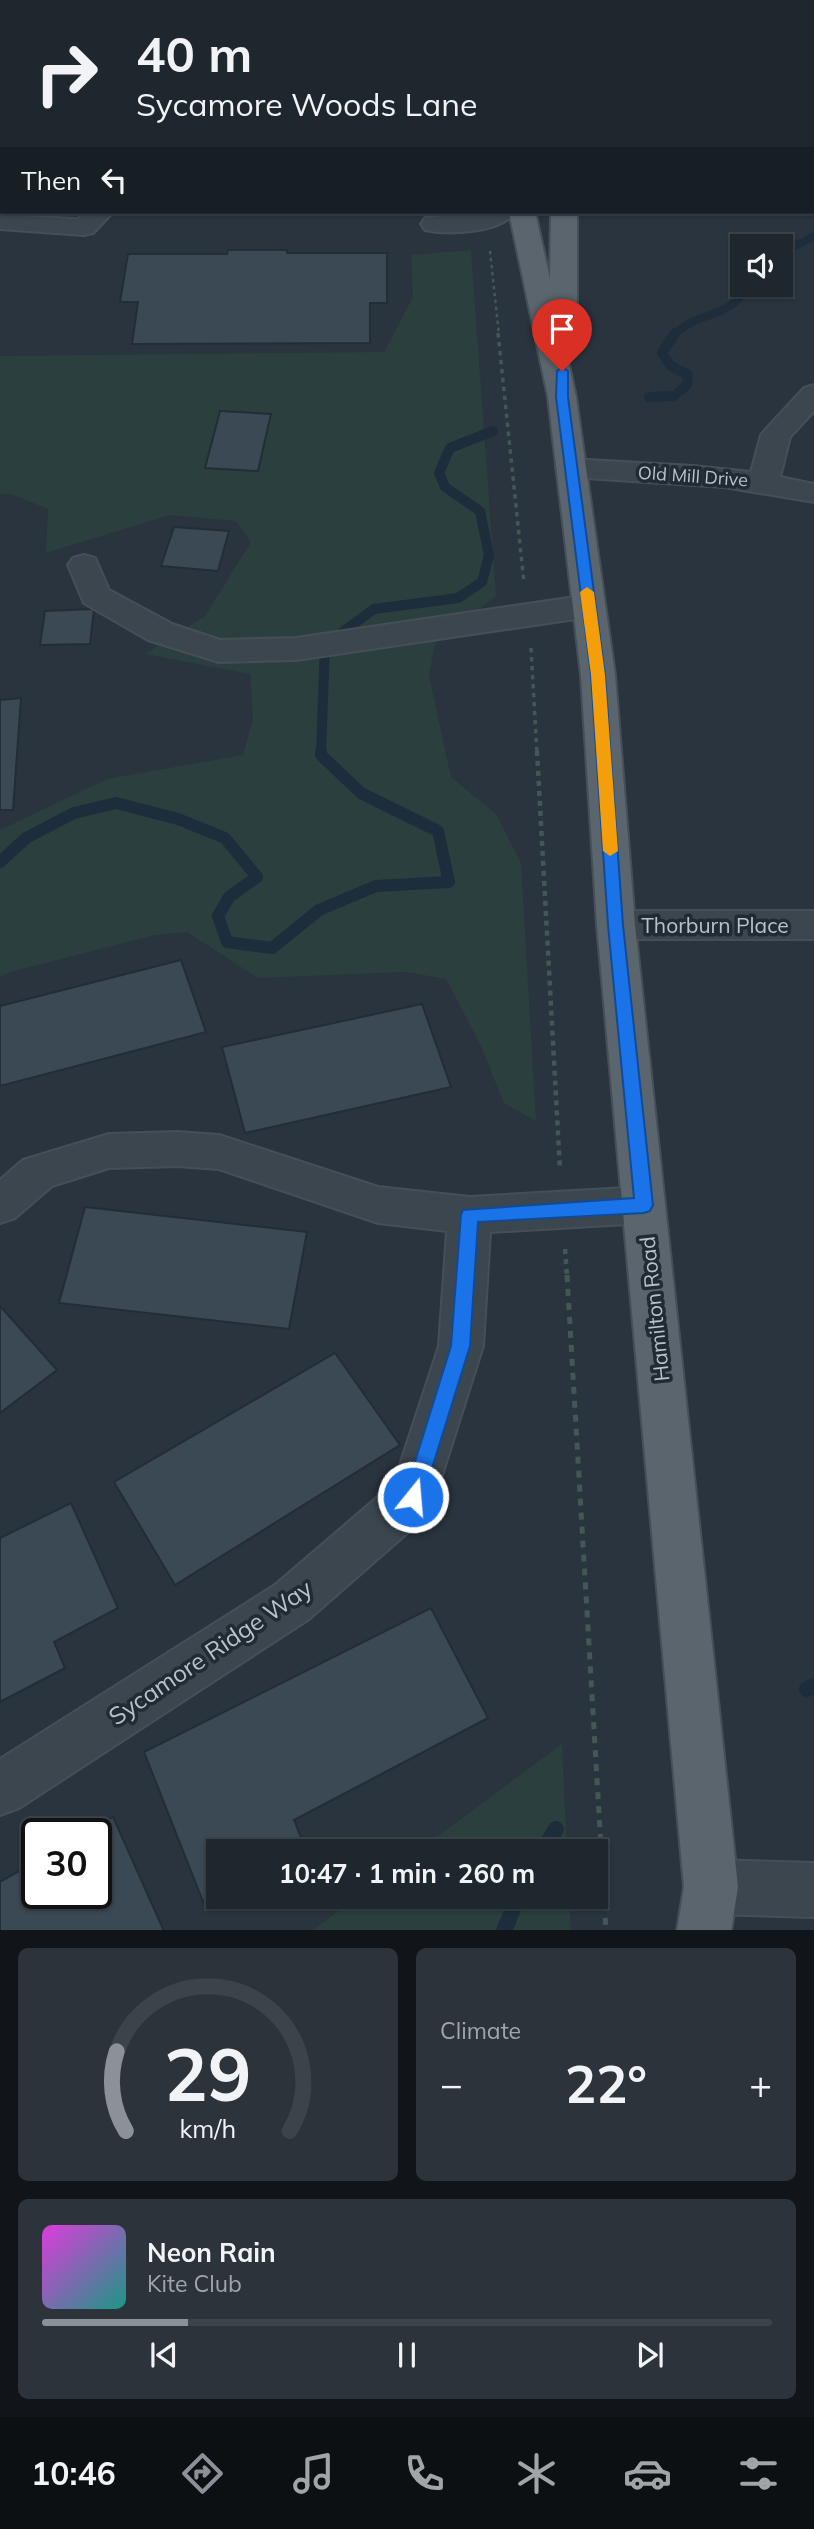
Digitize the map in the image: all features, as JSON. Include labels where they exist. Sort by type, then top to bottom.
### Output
[{"type":"main road","name":"Hamilton Road","points":[[522,214],[562,397],[598,675],[616,925],[715,1916]]},
{"type":"main road","name":"Hamilton Road","points":[[562,397],[564,214]]},
{"type":"street","points":[[0,217],[8,223],[84,227],[98,214]]},
{"type":"street","points":[[434,224],[495,216]]},
{"type":"street","points":[[764,481],[776,435],[814,394]]},
{"type":"street","name":"Old Mill Drive","points":[[571,468],[711,475],[764,481],[814,493]]},
{"type":"street","points":[[84,565],[95,596],[160,632],[219,651],[296,649],[589,606]]},
{"type":"street","name":"Thorburn Place","points":[[616,925],[814,925]]},
{"type":"street","points":[[0,1205],[38,1173],[110,1151],[177,1149],[219,1152],[378,1205],[470,1215],[644,1205]]},
{"type":"street","name":"Sycamore Ridge Way","points":[[0,1789],[292,1602],[413,1497],[461,1346],[470,1215]]},
{"type":"street","points":[[715,1916],[814,1890]]},
{"type":"path","points":[[495,216],[497,338],[528,614],[606,1930]]},
{"type":"green space","points":[[471,250],[496,596],[435,643],[429,676],[451,777],[496,814],[521,863],[536,1121],[504,1103],[479,1042],[446,979],[406,972],[258,978],[187,932],[155,935],[10,972],[0,977],[0,830],[107,779],[243,755],[253,719],[250,674],[145,654],[205,616],[251,542],[236,521],[170,515],[46,553],[48,509],[11,494],[0,494],[0,356],[384,352],[413,297],[411,255]]},
{"type":"green space","points":[[562,1744],[566,1839],[434,1839]]},
{"type":"green space","points":[[342,1909],[570,1909],[571,1930],[313,1930]]},
{"type":"building","points":[[228,250],[387,253],[387,303],[370,303],[370,343],[132,344],[138,302],[120,302],[128,254],[227,254]]},
{"type":"building","points":[[220,411],[271,414],[258,471],[205,468]]},
{"type":"building","points":[[174,527],[229,531],[218,571],[161,566]]},
{"type":"building","points":[[94,609],[90,644],[40,645],[45,611]]},
{"type":"building","points":[[21,698],[13,810],[0,810],[0,700]]},
{"type":"building","points":[[181,960],[206,1032],[0,1086],[0,1006]]},
{"type":"building","points":[[422,1004],[451,1087],[245,1133],[222,1047]]},
{"type":"building","points":[[85,1207],[307,1232],[289,1329],[59,1303]]},
{"type":"building","points":[[0,1306],[57,1370],[0,1413]]},
{"type":"building","points":[[335,1353],[400,1445],[175,1585],[114,1482]]},
{"type":"building","points":[[71,1503],[118,1608],[54,1642],[65,1668],[0,1702],[0,1538]]},
{"type":"building","points":[[431,1608],[488,1718],[294,1820],[302,1839],[206,1839],[206,1909],[144,1752]]},
{"type":"building","points":[[113,1817],[164,1930],[0,1930],[0,1882],[21,1870],[21,1909],[112,1909]]},
{"type":"waterway","points":[[793,247],[814,236]]},
{"type":"waterway","points":[[674,335],[693,321],[722,310],[741,297]]},
{"type":"waterway","points":[[649,397],[674,396],[687,385],[688,375],[671,366],[662,353],[675,333]]},
{"type":"waterway","points":[[321,753],[325,645],[374,609],[458,598],[482,582],[489,555],[480,511],[445,487],[439,473],[450,448],[493,431]]},
{"type":"waterway","points":[[0,862],[26,838],[74,813],[116,803],[178,819],[225,838],[257,877],[229,897],[218,916],[227,942],[272,948],[319,910],[376,886],[449,882],[438,831],[361,793],[321,753]]},
{"type":"waterway","points":[[807,1689],[814,1686]]},
{"type":"waterway","points":[[550,1839],[556,1829]]},
{"type":"waterway","points":[[504,1930],[513,1909]]},
{"type":"slow traffic","points":[[587,592],[598,675],[610,851]]},
{"type":"route","points":[[413,1497],[461,1346],[470,1215],[644,1205],[616,925],[598,675],[562,397],[562,371]]}]
